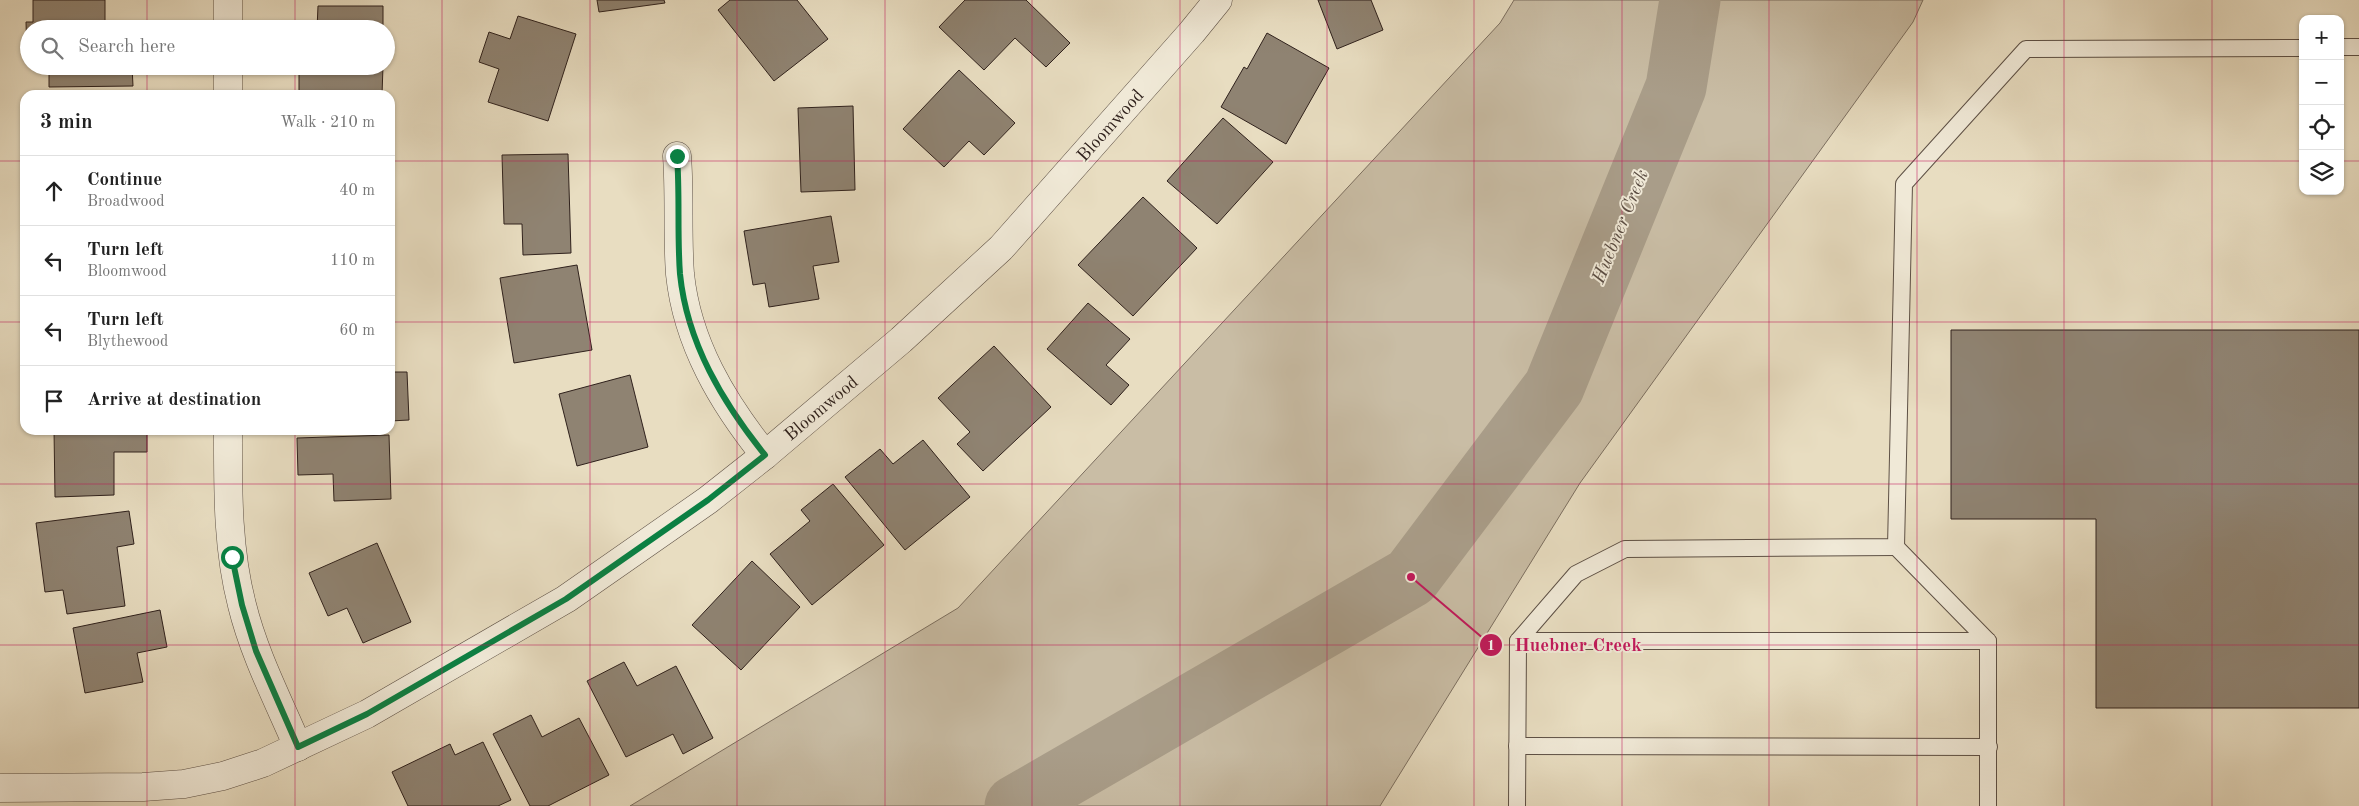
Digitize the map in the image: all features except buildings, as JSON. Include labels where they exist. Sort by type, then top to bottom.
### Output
[{"type":"street","points":[[228,0],[228,20]]},
{"type":"street","name":"Bloomwood","points":[[0,788],[143,787],[184,784],[224,776],[263,763],[367,714],[566,599],[708,500],[765,455],[901,340],[1000,248],[1192,32],[1218,0]]},
{"type":"street","points":[[228,75],[228,90]]},
{"type":"street","points":[[677,156],[678,244],[686,308],[707,370],[741,425],[765,455]]},
{"type":"street","points":[[228,435],[228,508],[232,557],[242,605],[256,651],[298,747]]},
{"type":"lane","points":[[2344,47],[2359,47]]},
{"type":"lane","points":[[1988,806],[1988,641],[1896,547],[1901,244],[1904,184],[2026,49],[2299,48]]},
{"type":"lane","points":[[1517,806],[1518,641],[1576,574],[1625,549],[1896,547]]},
{"type":"lane","points":[[1518,641],[1988,641]]},
{"type":"lane","points":[[1517,746],[1989,748]]},
{"type":"shaded area","points":[[1514,0],[1923,0],[1913,22],[1580,483],[1380,806],[630,806],[958,608],[1500,23]]},
{"type":"waterway","name":"Huebner Creek","points":[[1015,806],[1411,577],[1554,387],[1676,87],[1690,0]]},
{"type":"place","name":"Huebner Creek","points":[[1411,577]]},
{"type":"route","points":[[232,557],[242,605],[256,651],[298,747],[367,714],[566,599],[708,500],[765,455],[741,425],[707,370],[686,308],[680,277],[678,244],[679,186],[677,156]]}]
